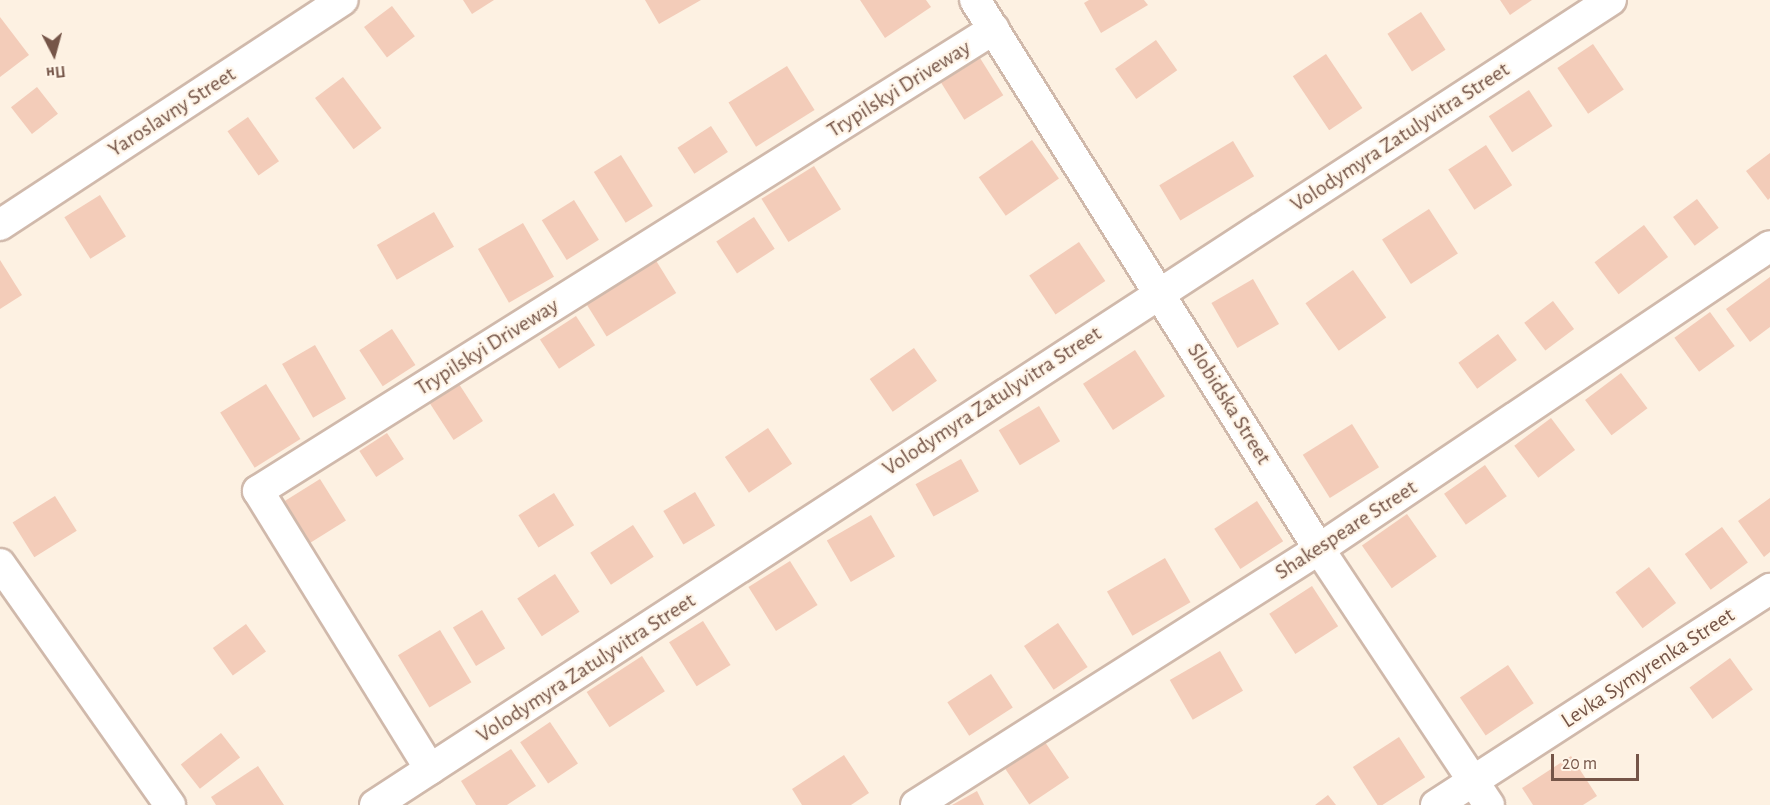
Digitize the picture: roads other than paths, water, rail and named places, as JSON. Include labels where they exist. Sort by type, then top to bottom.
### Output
[{"type":"street","name":"Yaroslavny Street","points":[[0,225],[344,0]]},
{"type":"street","name":"Slobidska Street","points":[[975,0],[1320,549],[1481,793]]},
{"type":"street","name":"Volodymyra Zatulyvitra Street","points":[[375,805],[1159,292],[1611,0]]},
{"type":"street","name":"Trypilskyi Driveway","points":[[430,769],[258,491],[993,29]]},
{"type":"street","name":"Shakespeare Street","points":[[916,805],[1320,549],[1770,246]]},
{"type":"street","points":[[0,564],[170,805]]},
{"type":"street","name":"Levka Symyrenka Street","points":[[1436,805],[1481,793],[1770,589]]}]
